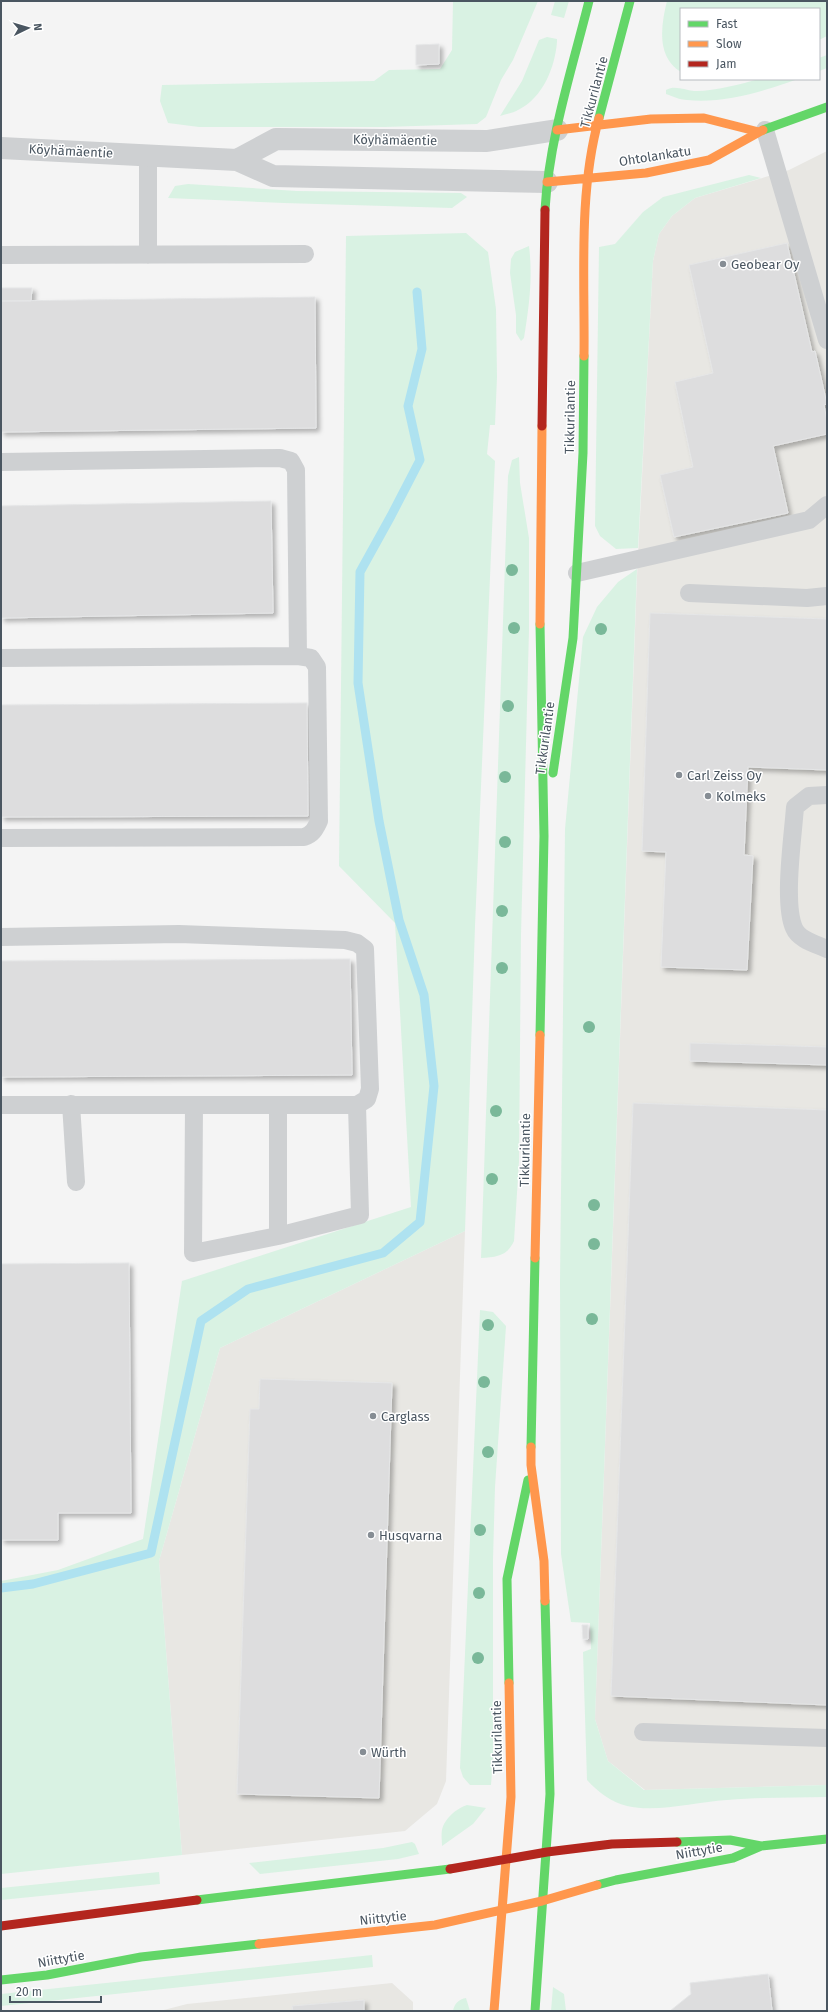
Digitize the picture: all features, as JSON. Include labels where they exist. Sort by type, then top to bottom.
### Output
[{"type":"main road","name":"Tikkurilantie","points":[[535,2011],[550,1794],[544,1561],[531,1465],[544,836],[540,638],[544,236],[547,182],[556,130],[589,1]]},
{"type":"main road","name":"Tikkurilantie","points":[[544,836],[573,638],[583,453],[585,237],[588,178],[597,126],[630,1]]},
{"type":"main road","name":"Ohtolankatu","points":[[547,182],[646,173],[709,160],[762,131],[827,107]]},
{"type":"main road","points":[[556,130],[650,119],[704,118],[762,131]]},
{"type":"main road","name":"Tikkurilantie","points":[[494,2011],[511,1797],[506,1579],[531,1465]]},
{"type":"main road","name":"Niittytie","points":[[1,1926],[431,1872],[547,1852],[612,1844],[730,1840],[761,1846],[827,1839]]},
{"type":"main road","name":"Niittytie","points":[[1,1980],[47,1975],[141,1957],[420,1928],[542,1901],[616,1880],[733,1858],[761,1846]]},
{"type":"street","name":"Köyhämäentie","points":[[237,160],[276,139],[488,141],[556,130]]},
{"type":"street","name":"Köyhämäentie","points":[[1,148],[237,160],[273,176],[547,182]]},
{"type":"lane","points":[[762,131],[827,340]]},
{"type":"lane","points":[[148,156],[148,255]]},
{"type":"lane","points":[[1,255],[305,254]]},
{"type":"lane","points":[[1,462],[280,458],[291,461],[296,470],[298,656]]},
{"type":"lane","points":[[577,573],[809,520],[827,505]]},
{"type":"lane","points":[[689,593],[807,598],[827,596]]},
{"type":"lane","points":[[1,658],[298,656],[311,658],[318,667],[319,821],[315,830],[311,834],[304,837],[1,838]]},
{"type":"lane","points":[[827,795],[809,796],[796,807],[788,899],[794,928],[807,941],[827,949]]},
{"type":"lane","points":[[1,937],[180,934],[345,940],[357,943],[365,949],[370,1089],[366,1099],[357,1105],[1,1105]]},
{"type":"lane","points":[[71,1104],[76,1182]]},
{"type":"lane","points":[[194,1104],[193,1253],[278,1236],[360,1216],[357,1105]]},
{"type":"lane","points":[[278,1105],[278,1236]]},
{"type":"lane","points":[[643,1732],[827,1738]]},
{"type":"shaded area","points":[[827,151],[827,1785],[645,1790],[608,1761],[595,1719],[637,576],[653,261],[659,234],[672,216],[695,198],[789,170]]},
{"type":"shaded area","points":[[465,1231],[446,1781],[437,1804],[405,1831],[182,1855],[159,1561],[220,1348]]},
{"type":"shaded area","points":[[392,1983],[413,2002],[413,2011],[160,2011],[187,2004]]},
{"type":"green space","points":[[453,1],[538,1],[513,60],[501,80],[486,117],[477,124],[385,127],[199,127],[168,123],[160,101],[162,85],[374,81],[389,70],[440,69],[452,50]]},
{"type":"green space","points":[[555,1],[569,1],[564,18],[551,15]]},
{"type":"green space","points":[[667,1],[827,1],[827,36],[820,40],[820,8],[680,8],[680,71],[673,66],[667,58],[664,49],[662,40],[663,20]]},
{"type":"green space","points":[[547,37],[557,39],[556,52],[554,61],[541,90],[527,105],[516,111],[500,116],[522,81],[539,40]]},
{"type":"green space","points":[[827,55],[827,68],[820,71],[820,58]]},
{"type":"green space","points":[[755,80],[795,80],[744,96],[715,100],[684,100],[666,94],[666,90],[673,88],[701,91]]},
{"type":"green space","points":[[749,175],[761,178],[695,198],[672,216],[659,234],[653,261],[638,548],[616,549],[600,536],[595,526],[599,247],[615,244],[643,212],[663,197]]},
{"type":"green space","points":[[188,184],[297,191],[461,193],[467,197],[452,208],[168,198],[175,186]]},
{"type":"green space","points":[[466,233],[488,252],[496,309],[497,377],[495,425],[490,425],[487,454],[495,461],[475,926],[465,1231],[220,1348],[159,1561],[182,1855],[1,1874],[1,1581],[58,1570],[143,1539],[182,1281],[411,1207],[395,923],[339,866],[346,236]]},
{"type":"green space","points":[[529,246],[531,270],[530,292],[524,338],[521,341],[516,333],[516,315],[510,273],[511,259],[515,252]]},
{"type":"green space","points":[[519,457],[520,483],[529,538],[529,630],[521,935],[519,1161],[514,1241],[505,1253],[492,1257],[481,1258],[508,476],[512,460]]},
{"type":"green space","points":[[637,569],[595,1719],[608,1761],[644,1790],[827,1785],[827,1797],[739,1799],[663,1808],[639,1808],[627,1806],[610,1799],[596,1789],[587,1780],[583,1652],[591,1649],[590,1623],[571,1622],[561,1554],[560,1282],[565,829],[583,637],[597,607],[618,582]]},
{"type":"green space","points":[[480,1310],[493,1312],[506,1326],[495,1487],[493,1560],[493,1761],[491,1785],[470,1785],[463,1777],[460,1768]]},
{"type":"green space","points":[[467,1805],[486,1808],[473,1824],[442,1846],[442,1832],[445,1822],[455,1811]]},
{"type":"green space","points":[[412,1842],[415,1844],[419,1854],[398,1859],[260,1874],[249,1863],[383,1848]]},
{"type":"green space","points":[[159,1872],[160,1884],[1,1900],[1,1888]]},
{"type":"green space","points":[[372,1955],[373,1967],[1,2006],[1,1994]]},
{"type":"green space","points":[[553,1987],[564,1994],[566,2011],[551,2011]]},
{"type":"green space","points":[[466,1998],[470,2011],[453,2011],[457,2002]]},
{"type":"building","points":[[439,44],[439,64],[416,65],[416,45]]},
{"type":"building","points":[[787,243],[812,352],[815,351],[827,404],[824,405],[827,421],[827,434],[773,446],[788,513],[674,537],[660,475],[693,467],[675,382],[713,373],[689,265]]},
{"type":"building","points":[[1,288],[32,288],[31,301],[1,301]]},
{"type":"building","points":[[315,297],[316,428],[1,432],[1,301]]},
{"type":"building","points":[[271,501],[273,613],[1,618],[1,506]]},
{"type":"building","points":[[650,613],[827,619],[827,770],[748,767],[744,855],[753,856],[747,970],[661,967],[666,852],[642,851]]},
{"type":"building","points":[[307,703],[308,816],[1,817],[1,705]]},
{"type":"building","points":[[350,959],[352,1075],[1,1077],[1,961]]},
{"type":"building","points":[[690,1043],[827,1047],[827,1065],[690,1061]]},
{"type":"building","points":[[633,1103],[827,1110],[827,1705],[611,1696]]},
{"type":"building","points":[[129,1263],[131,1513],[58,1513],[58,1540],[1,1540],[1,1264]]},
{"type":"building","points":[[260,1379],[392,1383],[379,1798],[237,1794],[250,1409],[259,1409]]},
{"type":"building","points":[[582,1625],[588,1625],[588,1639],[583,1639]]},
{"type":"building","points":[[768,1974],[772,2011],[670,2011],[691,1994],[690,1983]]},
{"type":"building","points":[[364,2000],[364,2011],[293,2011],[292,2006]]},
{"type":"waterway","points":[[1,1588],[33,1584],[151,1553],[201,1321],[248,1289],[383,1253],[420,1222],[434,1086],[424,995],[399,920],[379,821],[358,683],[360,572],[420,460],[408,406],[422,349],[417,292]]},
{"type":"traffic: fast","points":[[545,210],[547,183],[556,131],[589,1]]},
{"type":"traffic: fast","points":[[599,118],[630,1]]},
{"type":"traffic: fast","points":[[763,130],[827,107]]},
{"type":"traffic: fast","points":[[553,773],[573,638],[583,453],[584,356]]},
{"type":"traffic: fast","points":[[540,624],[544,836],[540,1035]]},
{"type":"traffic: fast","points":[[531,1447],[535,1258]]},
{"type":"traffic: fast","points":[[509,1683],[507,1579],[528,1480]]},
{"type":"traffic: fast","points":[[535,2011],[550,1794],[545,1601]]},
{"type":"traffic: fast","points":[[677,1842],[730,1840],[761,1846],[827,1839]]},
{"type":"traffic: fast","points":[[597,1885],[616,1880],[733,1858],[761,1846]]},
{"type":"traffic: fast","points":[[197,1900],[450,1869]]},
{"type":"traffic: fast","points":[[1,1980],[47,1975],[141,1957],[259,1944]]},
{"type":"traffic: slow","points":[[584,356],[585,206],[592,147],[599,118]]},
{"type":"traffic: slow","points":[[557,130],[651,119],[704,118],[759,132]]},
{"type":"traffic: slow","points":[[547,182],[646,173],[709,160],[763,130]]},
{"type":"traffic: slow","points":[[540,624],[542,426]]},
{"type":"traffic: slow","points":[[535,1258],[540,1035]]},
{"type":"traffic: slow","points":[[531,1447],[531,1465],[544,1561],[545,1601]]},
{"type":"traffic: slow","points":[[494,2011],[511,1797],[509,1683]]},
{"type":"traffic: slow","points":[[259,1944],[435,1925],[542,1901],[597,1885]]},
{"type":"traffic: jam","points":[[542,426],[545,210]]},
{"type":"traffic: jam","points":[[450,1869],[547,1852],[612,1844],[677,1842]]},
{"type":"traffic: jam","points":[[1,1926],[197,1900]]},
{"type":"place","name":"Geobear Oy","points":[[723,264]]},
{"type":"place","name":"Carl Zeiss Oy","points":[[679,775]]},
{"type":"place","name":"Kolmeks","points":[[708,796]]},
{"type":"place","name":"Carglass","points":[[373,1416]]},
{"type":"place","name":"Husqvarna","points":[[371,1535]]},
{"type":"place","name":"Würth","points":[[363,1752]]}]
